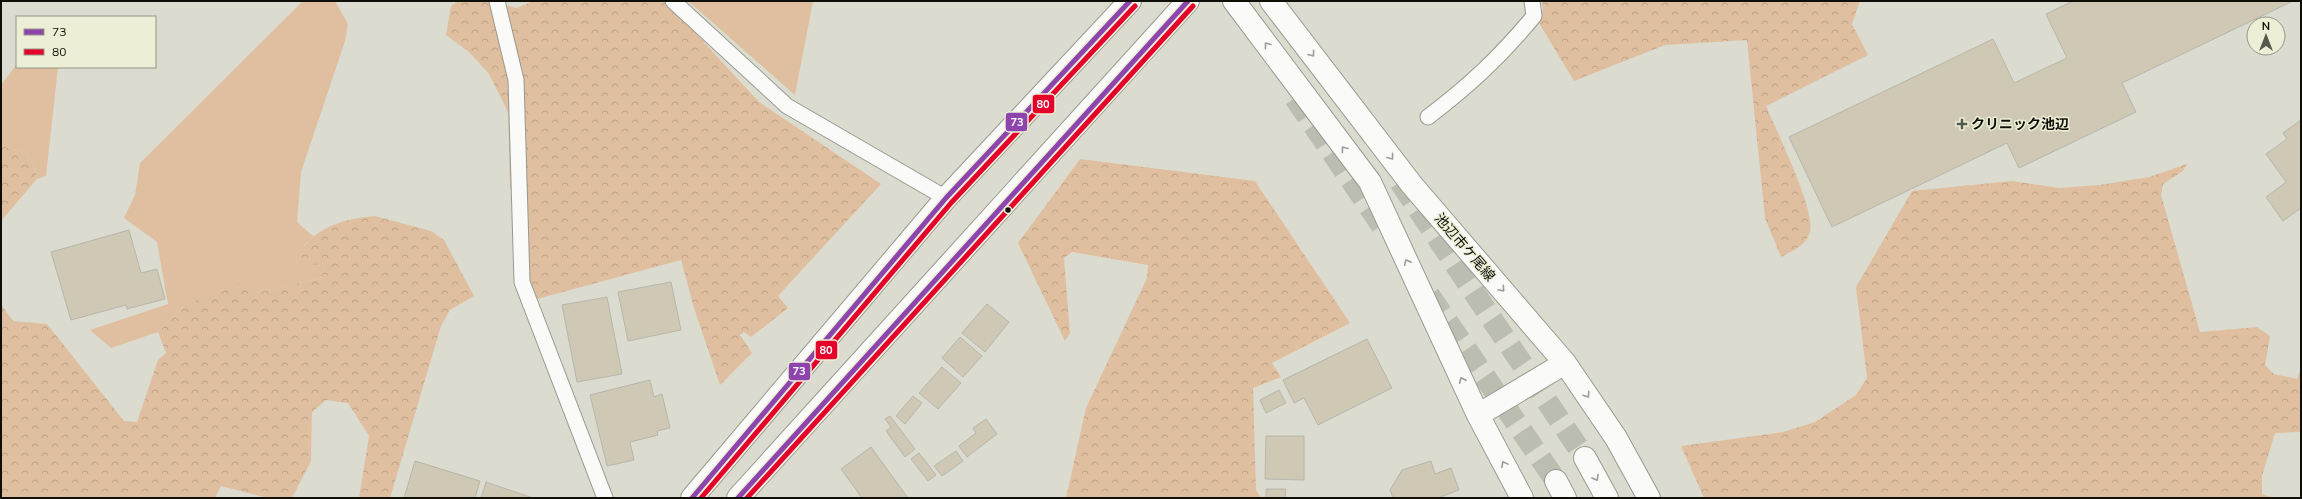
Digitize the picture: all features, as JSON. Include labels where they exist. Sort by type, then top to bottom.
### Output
[{"type":"street","points":[[692,498],[946,198],[1130,1]]},
{"type":"street","points":[[738,498],[1188,1]]},
{"type":"street","points":[[1234,1],[1370,182],[1478,415],[1522,498]]},
{"type":"street","name":"池辺市ケ尾線","points":[[1271,1],[1412,184],[1565,363],[1616,438],[1649,498]]},
{"type":"street","points":[[1478,415],[1565,363]]},
{"type":"street","points":[[1585,458],[1607,498]]},
{"type":"lane","points":[[497,1],[516,80],[522,282],[605,498]]},
{"type":"lane","points":[[672,1],[787,106],[946,198]]},
{"type":"lane","points":[[1428,117],[1461,91],[1506,50],[1534,16],[1532,1]]},
{"type":"green space","points":[[303,1],[335,1],[348,24],[345,41],[301,172],[297,222],[314,237],[304,245],[326,265],[320,278],[256,293],[183,307],[158,332],[111,348],[90,330],[168,304],[157,242],[124,218],[135,195],[140,163]]},
{"type":"green space","points":[[458,1],[485,1],[517,8],[533,1],[666,1],[759,102],[881,184],[778,296],[788,308],[751,337],[744,332],[740,335],[752,353],[720,385],[694,308],[681,260],[537,299],[528,278],[525,187],[510,189],[508,112],[489,74],[469,52],[446,35],[451,6]]},
{"type":"green space","points":[[688,1],[813,1],[795,95]]},
{"type":"green space","points":[[1542,1],[1860,1],[1852,24],[1868,55],[1766,106],[1794,170],[1807,207],[1810,232],[1805,241],[1798,248],[1781,257],[1765,218],[1747,40],[1665,45],[1574,81],[1539,23],[1543,9]]},
{"type":"green space","points":[[16,65],[16,68],[58,68],[46,176],[37,179],[35,166],[25,152],[1,146],[1,85]]},
{"type":"green space","points":[[1,146],[25,152],[35,166],[37,179],[1,221]]},
{"type":"green space","points":[[1080,159],[1255,181],[1350,323],[1272,363],[1281,377],[1253,388],[1256,490],[1261,498],[1066,498],[1086,408],[1147,278],[1148,265],[1072,252],[1064,258],[1070,333],[1065,341],[1018,243]]},
{"type":"green space","points":[[2187,164],[2183,171],[2163,184],[2161,195],[2200,332],[2257,327],[2270,336],[2265,365],[2274,374],[2297,379],[2301,368],[2301,432],[2275,433],[2262,476],[2262,494],[2273,498],[1704,498],[1681,446],[1783,432],[1815,422],[1856,395],[1867,378],[1856,287],[1912,191],[2012,181],[2059,188],[2099,185],[2149,177]]},
{"type":"green space","points":[[375,216],[431,231],[444,240],[474,296],[450,310],[441,326],[390,498],[359,498],[369,436],[348,403],[326,400],[312,412],[311,461],[292,498],[268,498],[221,486],[215,498],[1,498],[1,304],[13,321],[47,324],[124,421],[137,422],[158,360],[166,353],[158,332],[183,307],[217,290],[243,283],[256,293],[320,278],[326,265],[306,264],[300,255],[305,245],[321,231],[332,226],[353,219]]},
{"type":"building","name":"クリニック池辺","points":[[2073,1],[2293,1],[2262,16],[2246,16],[2246,24],[2122,83],[2136,112],[2019,168],[2007,143],[1832,227],[1789,137],[1993,39],[2014,83],[2067,58],[2046,14]]},
{"type":"building","points":[[2301,120],[2301,208],[2283,221],[2266,197],[2286,182],[2266,154],[2287,139],[2283,133]]},
{"type":"building","points":[[129,230],[141,273],[157,269],[165,299],[127,309],[126,305],[71,320],[51,252]]},
{"type":"building","points":[[671,282],[681,330],[628,341],[618,292]]},
{"type":"building","points":[[607,297],[622,374],[577,382],[562,305]]},
{"type":"building","points":[[987,304],[1009,322],[985,352],[962,333]]},
{"type":"building","points":[[960,337],[982,356],[963,377],[942,358]]},
{"type":"building","points":[[1367,339],[1392,388],[1318,425],[1304,398],[1294,403],[1283,380]]},
{"type":"building","points":[[942,367],[961,383],[938,409],[919,393]]},
{"type":"building","points":[[650,380],[654,397],[662,394],[670,428],[657,431],[658,435],[630,442],[634,460],[607,466],[590,395]]},
{"type":"building","points":[[1279,390],[1286,403],[1266,413],[1260,400]]},
{"type":"building","points":[[913,396],[922,403],[905,424],[896,416]]},
{"type":"building","points":[[890,416],[915,449],[905,457],[886,431],[891,427],[885,419]]},
{"type":"building","points":[[986,419],[997,434],[967,457],[959,446],[976,433],[973,428]]},
{"type":"building","points":[[1266,436],[1304,436],[1304,480],[1265,479]]},
{"type":"building","points":[[871,447],[908,498],[862,498],[841,469]]},
{"type":"building","points":[[956,451],[963,461],[942,476],[934,466]]},
{"type":"building","points":[[919,453],[936,475],[928,481],[911,459]]},
{"type":"building","points":[[415,461],[480,481],[475,498],[404,498]]},
{"type":"building","points":[[1431,461],[1435,474],[1451,468],[1459,490],[1438,498],[1393,498],[1390,490],[1402,470]]},
{"type":"building","points":[[486,482],[533,498],[481,498]]},
{"type":"building","points":[[1266,489],[1286,489],[1285,498],[1266,498]]},
{"type":"tunnel","points":[[1295,98],[1387,233]]},
{"type":"tunnel","points":[[1400,182],[1585,458]]},
{"type":"tunnel","points":[[1429,295],[1556,481]]},
{"type":"transit line","name":"73","points":[[692,498],[946,198],[1130,1]]},
{"type":"transit line","name":"73","points":[[738,498],[1188,1]]},
{"type":"transit line","name":"80","points":[[701,498],[951,203],[1135,6]]},
{"type":"transit line","name":"80","points":[[747,498],[1193,6]]},
{"type":"place","name":"クリニック池辺","points":[[1962,124]]}]
